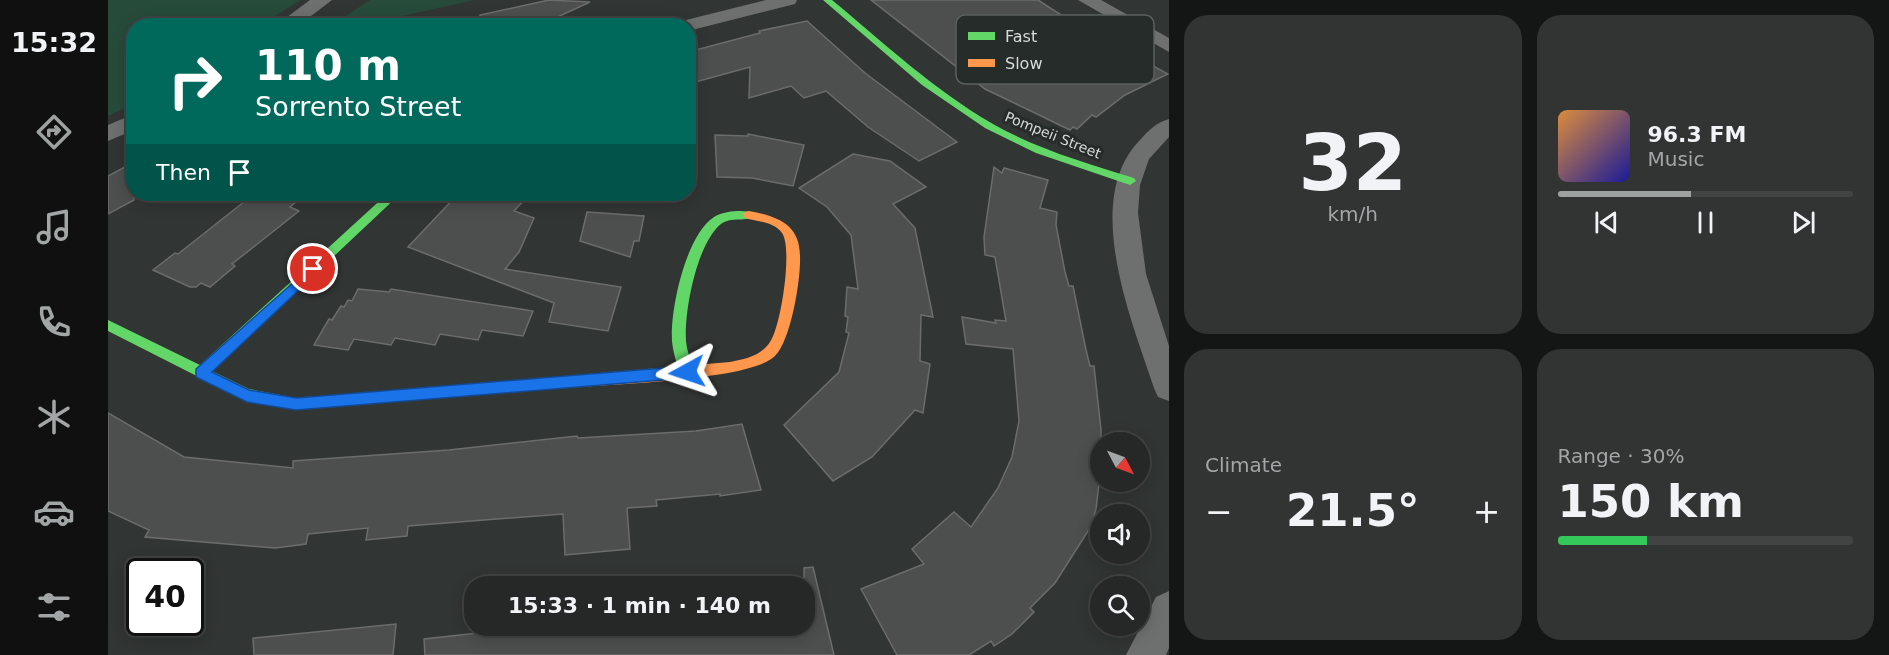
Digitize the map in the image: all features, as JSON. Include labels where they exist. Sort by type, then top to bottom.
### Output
[{"type":"street","points":[[296,18],[323,0]]},
{"type":"street","points":[[696,23],[789,0]]},
{"type":"street","name":"Pompeii Street","points":[[827,0],[961,107],[990,126],[1020,142],[1130,181]]},
{"type":"street","points":[[1087,0],[1114,15]]},
{"type":"street","points":[[1154,38],[1169,46]]},
{"type":"street","points":[[108,134],[126,125]]},
{"type":"street","points":[[1169,126],[1155,137],[1137,158],[1130,181],[1124,219],[1136,283],[1169,388]]},
{"type":"street","points":[[201,373],[386,201]]},
{"type":"street","points":[[108,324],[247,395],[296,404],[687,372],[748,364],[771,352],[780,333],[797,249],[788,232],[774,220],[740,214],[721,218],[707,231],[690,274],[678,339],[687,372]]},
{"type":"street","points":[[1145,655],[1169,610]]},
{"type":"green space","points":[[108,0],[301,0],[271,18],[126,18],[126,107],[108,116]]},
{"type":"green space","points":[[370,0],[475,0],[393,18],[343,18]]},
{"type":"building","points":[[549,0],[590,2],[555,18],[480,18],[480,15]]},
{"type":"building","points":[[871,0],[1038,0],[1061,15],[956,15],[956,66]]},
{"type":"building","points":[[807,21],[865,73],[957,142],[919,161],[868,127],[826,91],[804,98],[791,86],[749,98],[750,67],[696,82],[696,50],[760,33],[759,31]]},
{"type":"building","points":[[1154,66],[1168,74],[1154,81]]},
{"type":"building","points":[[979,84],[1148,84],[1125,95],[1096,117],[1092,115],[1077,129],[1073,127],[1070,130]]},
{"type":"building","points":[[748,134],[804,145],[793,186],[752,178],[717,177],[715,135],[748,136]]},
{"type":"building","points":[[853,154],[890,161],[926,187],[893,204],[915,228],[933,317],[921,315],[920,361],[930,364],[923,413],[915,410],[872,457],[833,481],[784,425],[839,372],[849,333],[846,332],[848,317],[845,316],[847,287],[858,289],[851,235],[827,207],[799,188]]},
{"type":"building","points":[[126,166],[126,201],[132,201],[108,214],[108,176]]},
{"type":"building","points":[[994,167],[1002,173],[1004,168],[1048,180],[1040,208],[1057,212],[1056,225],[1065,272],[1069,286],[1073,286],[1090,366],[1094,366],[1101,432],[1090,432],[1090,492],[1098,492],[1097,504],[1090,504],[1090,528],[1055,583],[1030,608],[1034,612],[1012,634],[994,646],[991,641],[969,655],[897,655],[861,589],[924,564],[912,549],[954,512],[971,527],[998,488],[1012,457],[1019,421],[1013,349],[966,344],[962,317],[996,323],[995,320],[1006,321],[995,257],[985,255],[984,237]]},
{"type":"building","points":[[245,201],[296,202],[290,207],[299,211],[232,264],[235,266],[210,287],[201,283],[196,287],[190,287],[153,270],[175,253],[178,254]]},
{"type":"building","points":[[451,201],[523,201],[514,211],[534,218],[519,252],[505,269],[621,287],[608,331],[549,322],[554,303],[408,247]]},
{"type":"building","points":[[587,212],[644,216],[639,241],[634,241],[630,257],[580,241]]},
{"type":"building","points":[[358,289],[389,292],[391,289],[533,311],[523,336],[482,330],[478,340],[440,334],[435,345],[395,338],[391,345],[354,339],[348,350],[314,345],[329,319],[332,320],[348,300],[352,301]]},
{"type":"building","points":[[108,413],[184,457],[293,468],[293,461],[449,450],[577,436],[578,438],[696,431],[742,424],[761,490],[720,496],[720,494],[656,500],[657,506],[627,508],[630,549],[565,555],[563,514],[408,526],[407,536],[366,540],[368,528],[308,534],[306,544],[275,548],[145,537],[149,530],[108,511]]},
{"type":"building","points":[[813,567],[834,655],[425,655],[424,639],[464,635],[815,636],[815,576],[804,576],[804,568]]},
{"type":"building","points":[[396,624],[393,655],[254,655],[253,638]]},
{"type":"traffic: fast","points":[[827,0],[926,83],[967,113],[1006,135],[1040,150],[1130,181]]},
{"type":"traffic: fast","points":[[201,373],[386,201]]},
{"type":"traffic: fast","points":[[687,372],[679,340],[679,328],[684,295],[694,259],[708,230],[717,221],[732,215],[749,215]]},
{"type":"traffic: fast","points":[[108,325],[247,395],[296,404],[565,382]]},
{"type":"traffic: slow","points":[[565,382],[730,368],[752,362],[768,354],[779,340],[783,327],[793,272],[794,245],[790,233],[781,225],[768,218],[749,215]]},
{"type":"route","points":[[313,269],[201,373],[247,395],[296,404],[687,372]]}]
